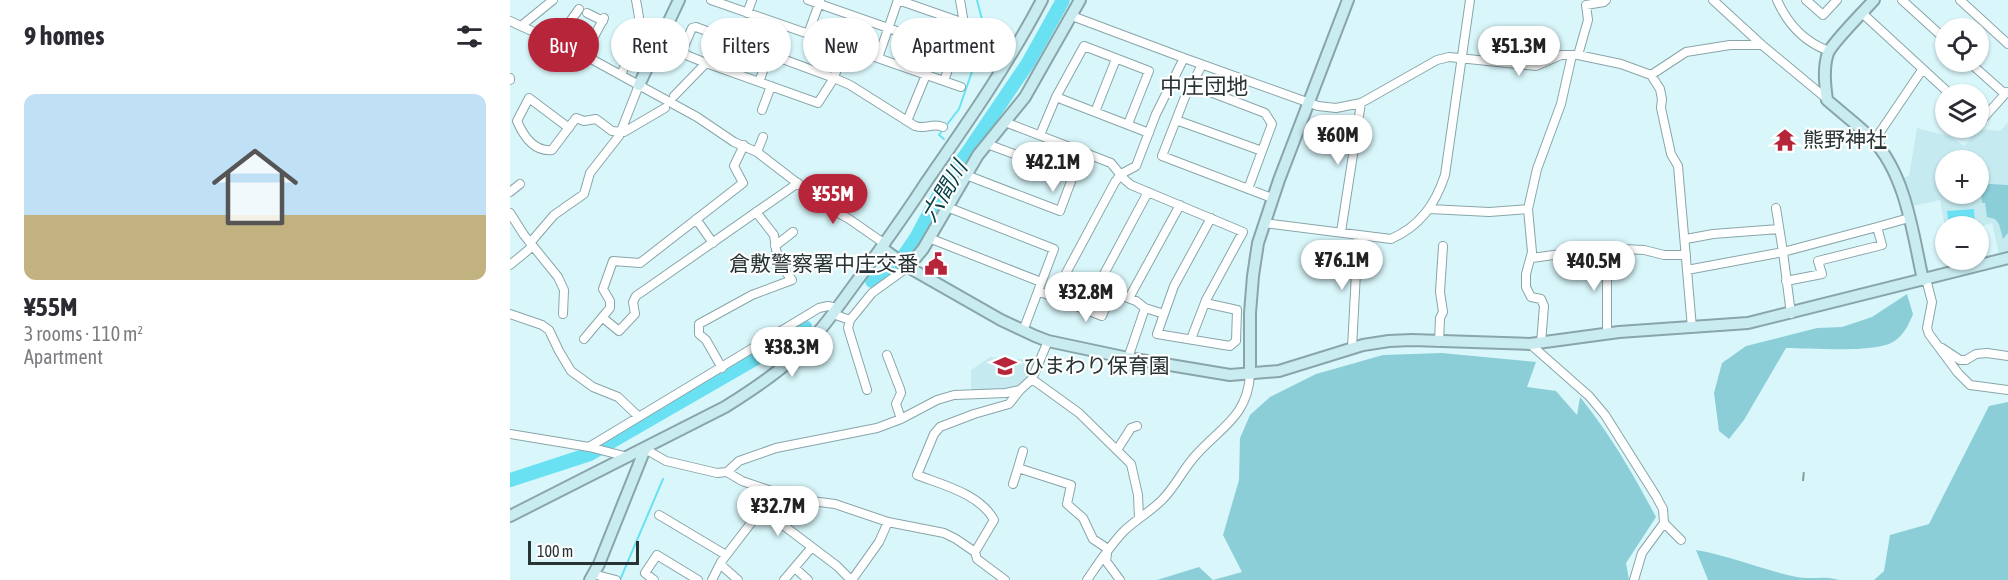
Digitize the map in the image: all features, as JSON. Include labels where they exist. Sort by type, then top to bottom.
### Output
[{"type":"street","points":[[521,26],[553,0]]},
{"type":"street","points":[[621,75],[638,34],[639,17],[636,0]]},
{"type":"street","points":[[510,265],[532,244],[554,215],[584,194],[590,173],[615,143],[679,0]]},
{"type":"street","points":[[711,0],[762,18]]},
{"type":"street","points":[[747,13],[752,0]]},
{"type":"street","points":[[808,0],[820,2],[889,28]]},
{"type":"street","points":[[879,55],[898,0],[950,18]]},
{"type":"street","points":[[960,0],[963,18]]},
{"type":"street","points":[[510,516],[725,407],[773,375],[810,342],[883,246],[976,110],[1042,0]]},
{"type":"street","points":[[1087,580],[1108,549],[1139,518],[1166,496],[1197,453],[1240,410],[1250,390],[1250,313],[1253,276],[1264,223],[1348,0]]},
{"type":"street","points":[[1264,223],[1391,239],[1419,221],[1430,209],[1445,175],[1470,0]]},
{"type":"street","points":[[1535,344],[1544,306],[1540,299],[1531,297],[1526,287],[1526,274],[1532,258],[1528,209],[1537,169],[1588,20],[1586,5],[1606,0]]},
{"type":"street","points":[[1713,0],[1874,141],[1901,186],[1924,280],[1932,302],[1927,328],[1929,334],[1958,373],[1970,385],[2008,390]]},
{"type":"street","points":[[1778,0],[1789,21],[1801,36],[1829,51]]},
{"type":"street","points":[[1806,0],[1823,15],[1837,0]]},
{"type":"street","points":[[1827,100],[1825,83],[1829,51],[1874,0]]},
{"type":"street","points":[[1902,0],[1935,30]]},
{"type":"street","points":[[1960,0],[2008,44]]},
{"type":"street","points":[[867,390],[848,328],[850,320],[872,293],[907,266],[929,238],[987,144],[1025,97],[1072,16],[1075,1]]},
{"type":"street","points":[[814,18],[820,2]]},
{"type":"street","points":[[576,18],[583,11],[604,20],[599,29]]},
{"type":"street","points":[[1862,13],[1938,84]]},
{"type":"street","points":[[1072,16],[1309,103],[1336,108],[1361,103],[1437,60],[1449,57],[1536,66],[1562,55],[1575,55],[1621,64],[1651,75],[1660,89],[1661,108],[1671,154],[1678,166],[1692,328]]},
{"type":"street","points":[[510,21],[528,30]]},
{"type":"street","points":[[701,29],[692,28],[683,49],[686,55],[701,61]]},
{"type":"street","points":[[1651,75],[1686,52],[1730,45],[1762,45]]},
{"type":"street","points":[[1040,135],[1056,98],[1084,46],[1149,71],[1128,124]]},
{"type":"street","points":[[879,58],[961,87]]},
{"type":"street","points":[[1164,314],[1145,308],[1129,298],[1065,275],[1114,182],[1121,174],[1136,166],[1156,114],[1184,58]]},
{"type":"street","points":[[1095,112],[1116,59]]},
{"type":"street","points":[[791,62],[850,85],[907,122],[923,129],[932,125],[943,127]]},
{"type":"street","points":[[599,63],[757,152],[831,209],[849,219],[907,266],[1023,331],[1048,341],[1128,358],[1230,375],[1279,371],[1353,348],[1389,341],[1535,344],[1658,328],[1692,328],[1748,323],[2008,258]]},
{"type":"street","points":[[1202,65],[1162,156],[1272,198]]},
{"type":"street","points":[[674,96],[701,68]]},
{"type":"street","points":[[1874,141],[1922,70]]},
{"type":"street","points":[[731,72],[818,103],[836,72]]},
{"type":"street","points":[[759,82],[763,72]]},
{"type":"street","points":[[944,81],[947,72]]},
{"type":"street","points":[[1981,72],[2006,93],[1989,112]]},
{"type":"street","points":[[907,122],[926,75]]},
{"type":"street","points":[[1192,85],[1265,113],[1272,124],[1248,189]]},
{"type":"street","points":[[762,111],[771,86]]},
{"type":"street","points":[[569,128],[529,98],[517,121],[524,137],[544,151],[552,150],[569,128],[576,118],[584,121],[596,119],[612,131],[624,132],[665,108]]},
{"type":"street","points":[[1056,98],[1149,133]]},
{"type":"street","points":[[1341,232],[1361,103]]},
{"type":"street","points":[[1176,120],[1262,151]]},
{"type":"street","points":[[1005,122],[1111,163],[1131,184],[1243,232],[1205,303],[1191,339]]},
{"type":"street","points":[[757,152],[763,137]]},
{"type":"street","points":[[987,144],[1074,176]]},
{"type":"street","points":[[584,339],[610,308],[610,301],[603,289],[613,261],[640,263],[743,183],[734,166],[744,146]]},
{"type":"street","points":[[966,175],[1060,211],[1082,152]]},
{"type":"street","points":[[510,192],[520,183]]},
{"type":"street","points":[[603,318],[619,331],[635,314],[633,302],[636,296],[798,183]]},
{"type":"street","points":[[1097,287],[1148,192]]},
{"type":"street","points":[[1129,298],[1180,205]]},
{"type":"street","points":[[947,207],[1054,249],[1023,331]]},
{"type":"street","points":[[1776,208],[1791,314]]},
{"type":"street","points":[[1430,209],[1489,212],[1528,209]]},
{"type":"street","points":[[723,368],[706,340],[699,334],[699,324],[752,295],[792,280],[782,267],[774,235],[756,212]]},
{"type":"street","points":[[510,213],[558,277],[564,290],[563,314]]},
{"type":"street","points":[[1205,303],[1237,310],[1236,341],[1230,346],[1157,334],[1174,286],[1211,218]]},
{"type":"street","points":[[1687,270],[1783,252],[1909,218]]},
{"type":"street","points":[[696,219],[713,243]]},
{"type":"street","points":[[1786,281],[1822,274],[1818,261],[1882,246],[1877,227]]},
{"type":"street","points":[[1686,239],[1713,234],[1779,229]]},
{"type":"street","points":[[776,246],[793,232]]},
{"type":"street","points":[[1353,348],[1358,235]]},
{"type":"street","points":[[929,238],[1041,282]]},
{"type":"street","points":[[1439,342],[1440,318],[1443,312],[1440,292],[1443,246]]},
{"type":"street","points":[[1532,258],[1604,248],[1644,250],[1664,255],[1686,255]]},
{"type":"street","points":[[1604,248],[1607,271],[1607,334]]},
{"type":"street","points":[[1038,291],[1102,315],[1112,292]]},
{"type":"street","points":[[591,447],[819,308],[828,306],[850,320]]},
{"type":"street","points":[[1128,358],[1145,308]]},
{"type":"street","points":[[510,314],[542,325],[549,330],[571,371],[593,387],[618,397],[639,417]]},
{"type":"street","points":[[975,552],[994,520],[990,513],[965,494],[917,475],[934,434],[940,427],[1009,404],[1032,379],[1048,341]]},
{"type":"street","points":[[1535,344],[1589,396],[1605,415],[1663,509],[1664,524],[1641,553],[1634,580]]},
{"type":"street","points":[[1939,346],[1960,360],[1987,353],[2008,356]]},
{"type":"street","points":[[887,355],[901,393],[896,404],[901,419]]},
{"type":"street","points":[[1032,379],[1079,413],[1131,464],[1138,495],[1139,518]]},
{"type":"street","points":[[727,472],[739,461],[776,448],[877,428],[901,419],[937,400],[954,395],[1006,393],[1020,390]]},
{"type":"street","points":[[1117,450],[1131,428],[1137,426]]},
{"type":"street","points":[[510,434],[591,447],[628,457]]},
{"type":"street","points":[[645,449],[666,461],[717,473],[727,472],[757,486],[795,499],[836,504],[888,522],[944,533],[975,552],[977,559],[1005,580]]},
{"type":"street","points":[[616,580],[591,577],[599,564],[645,449]]},
{"type":"street","points":[[1012,484],[1023,451]]},
{"type":"street","points":[[1018,468],[1071,485],[1066,504],[1083,518],[1093,539],[1108,549]]},
{"type":"street","points":[[757,486],[764,506],[771,516],[837,566],[851,580],[879,542],[888,522]]},
{"type":"street","points":[[712,580],[726,555],[764,506]]},
{"type":"street","points":[[659,515],[726,555]]},
{"type":"street","points":[[1664,524],[1681,540]]},
{"type":"street","points":[[784,580],[812,547]]},
{"type":"street","points":[[1108,549],[1106,561],[1119,580]]},
{"type":"street","points":[[654,580],[645,573],[657,555],[698,580]]},
{"type":"street","points":[[720,564],[738,580]]},
{"type":"street","points":[[795,568],[808,580]]},
{"type":"shaded area","points":[[2008,122],[2008,252],[1999,254],[1992,223],[1989,224],[1989,216],[1943,216],[1941,204],[1989,204],[1989,150],[1935,150],[1935,201],[1913,206],[1903,178],[1909,176],[1917,128],[1935,132],[1935,138],[1952,138],[1964,146],[1971,138],[1989,138],[1989,130],[2000,131]]},
{"type":"shaded area","points":[[1989,184],[2008,185],[2008,233],[2003,239],[1999,224],[1995,219],[1987,216],[1985,204],[1989,204]]},
{"type":"shaded area","points":[[1974,209],[1974,216],[1948,216],[1947,211]]},
{"type":"shaded area","points":[[1907,294],[1913,314],[1908,325],[1896,340],[1860,349],[1786,348],[1744,420],[1729,439],[1719,431],[1714,393],[1722,363],[1746,346],[1817,328],[1842,327],[1872,317]]},
{"type":"shaded area","points":[[1442,353],[1536,362],[1527,387],[1556,391],[1577,415],[1580,397],[1621,455],[1656,517],[1626,563],[1629,580],[1213,580],[1242,572],[1223,535],[1239,480],[1240,438],[1250,415],[1270,397],[1316,374],[1383,355]]},
{"type":"shaded area","points":[[990,357],[1038,360],[1030,376],[1017,389],[971,390],[971,370]]},
{"type":"shaded area","points":[[2008,402],[2008,580],[1874,580],[1884,571],[1890,535],[1929,524],[1989,406]]},
{"type":"shaded area","points":[[1696,550],[1797,577],[1839,580],[1708,580]]},
{"type":"shaded area","points":[[1199,567],[1213,580],[1157,580]]},
{"type":"waterway","points":[[944,139],[939,135],[959,109],[975,63],[987,39],[977,0]]},
{"type":"waterway","name":"六間川","points":[[872,281],[905,254],[916,238],[940,193],[1028,63],[1063,0]]},
{"type":"waterway","name":"六間川","points":[[961,152],[967,156]]},
{"type":"waterway","name":"六間川","points":[[510,480],[590,454],[772,349],[805,327]]},
{"type":"waterway","points":[[620,580],[663,479]]},
{"type":"railway","points":[[1803,481],[1804,470]]},
{"type":"place","name":"熊野神社","points":[[1785,140]]},
{"type":"place","name":"倉敷警察署中庄交番","points":[[936,264]]},
{"type":"place","name":"ひまわり保育園","points":[[1005,366]]},
{"type":"district","name":"中庄団地","points":[[1204,86]]}]
